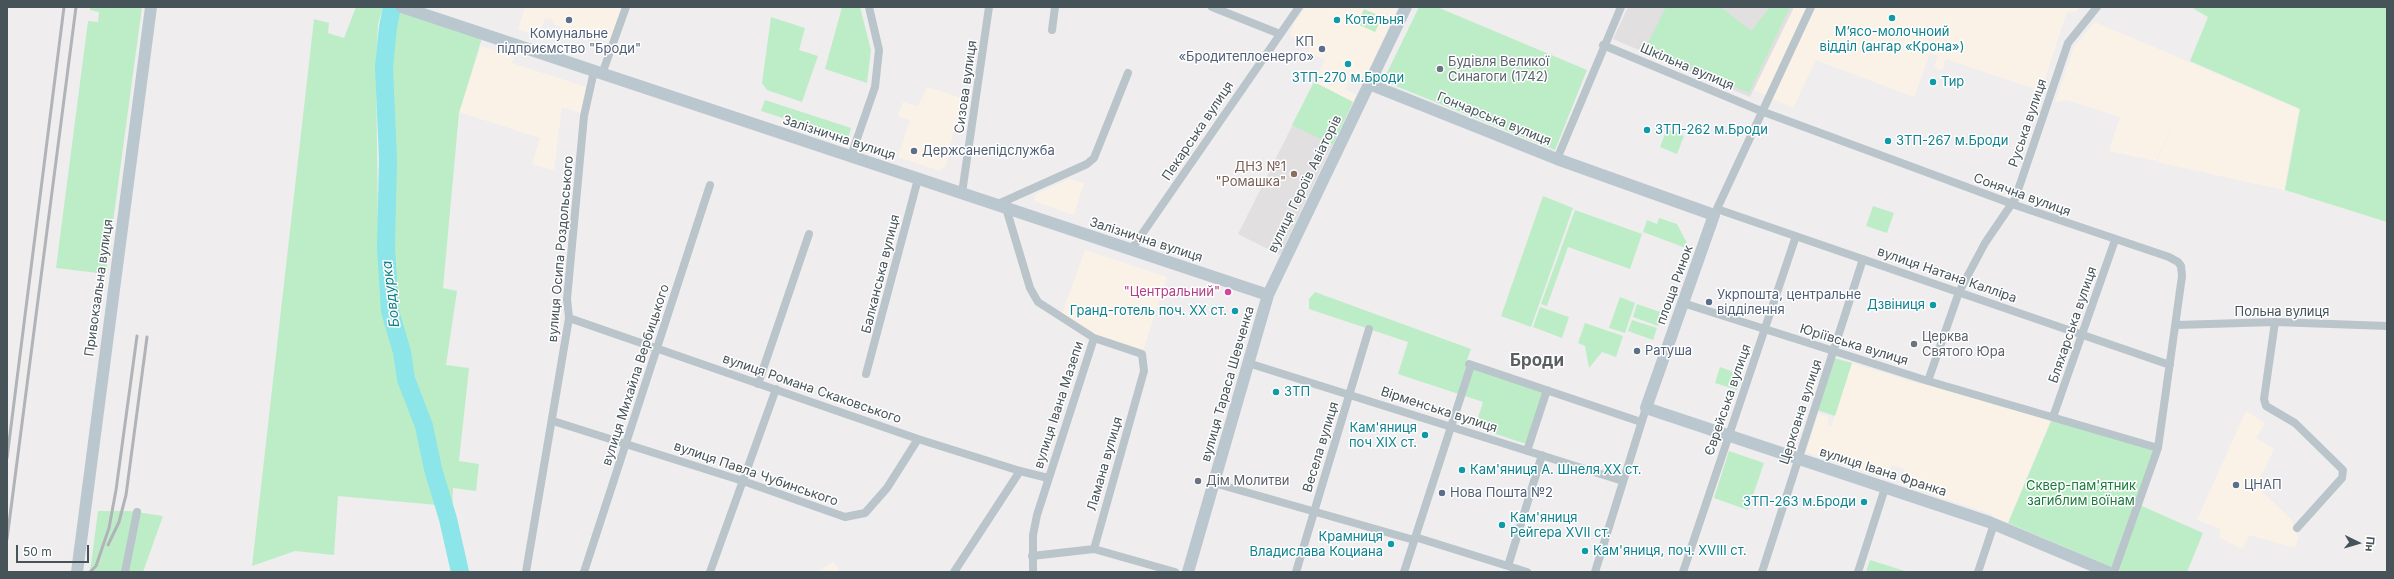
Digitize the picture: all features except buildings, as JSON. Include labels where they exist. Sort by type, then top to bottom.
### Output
[{"type":"main road","name":"Привокзальна вулиця","points":[[77,572],[151,7]]},
{"type":"main road","name":"Залізнична вулиця","points":[[402,7],[1268,295]]},
{"type":"main road","points":[[1369,84],[1406,7]]},
{"type":"main road","name":"Гончарська вулиця","points":[[1369,84],[1556,159]]},
{"type":"main road","name":"вулиця Героїв Авіаторів","points":[[1268,295],[1369,84]]},
{"type":"main road","points":[[1556,159],[1716,212]]},
{"type":"main road","name":"площа Ринок","points":[[1646,408],[1716,212]]},
{"type":"main road","name":"вулиця Тараса Шевченка","points":[[1188,572],[1268,295]]},
{"type":"main road","name":"вулиця Івана Франка","points":[[1646,408],[1994,524],[2108,572]]},
{"type":"street","name":"вулиця Осипа Роздольського","points":[[526,572],[553,421],[569,318],[567,299],[584,116],[598,72],[626,7]]},
{"type":"street","points":[[851,156],[875,87],[879,50],[869,7]]},
{"type":"street","name":"Сизова вулиця","points":[[962,193],[989,7]]},
{"type":"street","points":[[1052,30],[1055,7]]},
{"type":"street","points":[[1212,7],[1280,34]]},
{"type":"street","name":"Пекарська вулиця","points":[[1131,250],[1299,7]]},
{"type":"street","name":"Гончарська вулиця","points":[[1556,159],[1603,45],[1621,7]]},
{"type":"street","name":"площа Ринок","points":[[1716,212],[1761,111],[1811,7]]},
{"type":"street","name":"Руська вулиця","points":[[1928,381],[1959,292],[1985,244],[2011,204],[2068,44],[2096,7]]},
{"type":"street","name":"Шкільна вулиця","points":[[1603,45],[1761,111]]},
{"type":"street","points":[[1001,206],[1087,164],[1094,158],[1128,73]]},
{"type":"street","name":"Сонячна вулиця","points":[[1761,111],[2011,204],[2169,257],[2181,266],[2176,325],[2158,448],[2114,572]]},
{"type":"street","name":"Балканська вулиця","points":[[866,374],[918,179]]},
{"type":"street","name":"вулиця Михайла Вербицького","points":[[584,572],[658,349],[710,185]]},
{"type":"street","name":"вулиця Івана Мазепи","points":[[1001,206],[1030,288],[1038,302],[1094,338],[1037,515],[1032,556],[1033,572]]},
{"type":"street","name":"вулиця Натана Калліра","points":[[1716,212],[1796,236],[2170,364]]},
{"type":"street","points":[[758,384],[809,234]]},
{"type":"street","name":"Єврейська вулиця","points":[[1683,572],[1796,236]]},
{"type":"street","name":"Бляхарська вулиця","points":[[2054,417],[2115,240]]},
{"type":"street","name":"Церковна вулиця","points":[[1762,572],[1863,259]]},
{"type":"street","name":"Юріївська вулиця","points":[[1683,303],[1928,381],[2158,448]]},
{"type":"street","name":"вулиця Романа Скаковського","points":[[569,318],[918,438],[1020,471],[1048,478]]},
{"type":"street","points":[[2275,322],[2264,399],[2266,406],[2295,423],[2343,470],[2342,478],[2297,528]]},
{"type":"street","name":"Польна вулиця","points":[[2176,325],[2275,322],[2387,326]]},
{"type":"street","name":"Весела вулиця","points":[[1296,572],[1369,329]]},
{"type":"street","name":"Ламана вулиця","points":[[1094,338],[1142,354],[1144,371],[1094,549]]},
{"type":"street","name":"Вірменська вулиця","points":[[1248,363],[1623,481]]},
{"type":"street","points":[[1404,572],[1462,395],[1470,365],[1641,422]]},
{"type":"street","points":[[710,572],[776,389]]},
{"type":"street","points":[[1527,451],[1547,390]]},
{"type":"street","points":[[1595,572],[1646,408]]},
{"type":"street","name":"вулиця Павла Чубинського","points":[[553,421],[743,481],[845,517],[865,513],[887,488],[918,438]]},
{"type":"street","points":[[1508,566],[1542,456]]},
{"type":"street","points":[[954,572],[1020,471]]},
{"type":"street","points":[[1214,483],[1527,572]]},
{"type":"street","points":[[1858,572],[1885,488]]},
{"type":"street","points":[[125,572],[137,512]]},
{"type":"street","points":[[1978,572],[1994,524]]},
{"type":"street","points":[[1032,556],[1094,549],[1175,572]]},
{"type":"street","points":[[1497,572],[1500,564]]},
{"type":"shaded area","points":[[525,7],[622,7],[609,42],[555,25],[552,20],[545,18],[539,36],[518,29]]},
{"type":"shaded area","points":[[1306,7],[1398,7],[1365,78],[1358,75],[1355,80],[1350,78],[1345,89],[1356,95],[1353,102],[1314,82],[1325,60],[1309,52],[1311,46],[1290,36],[1294,23]]},
{"type":"shaded area","points":[[1628,7],[1794,7],[1750,97],[1613,39]]},
{"type":"shaded area","points":[[1794,7],[2079,7],[2075,12],[2067,11],[2041,91],[1946,59],[1942,70],[1934,67],[1938,56],[1930,53],[1914,97],[1816,60],[1793,108],[1754,90]]},
{"type":"shaded area","points":[[2095,22],[2299,109],[2284,190],[2157,162],[2176,118],[2156,161],[2109,151],[2120,117],[2067,100],[2055,102],[2074,47]]},
{"type":"shaded area","points":[[481,46],[514,57],[512,63],[586,87],[581,113],[562,107],[554,170],[532,164],[540,138],[459,112]]},
{"type":"shaded area","name":"ДНЗ №1 \"Ромашка\"","points":[[1314,82],[1353,102],[1280,255],[1238,234]]},
{"type":"shaded area","points":[[927,87],[961,98],[946,165],[939,171],[898,157],[910,120],[898,116],[903,102],[918,107]]},
{"type":"shaded area","points":[[1070,179],[1084,183],[1074,215],[1034,201],[1036,194]]},
{"type":"shaded area","points":[[1085,250],[1167,277],[1142,354],[1094,338],[1061,317]]},
{"type":"shaded area","points":[[1852,363],[1919,384],[1927,383],[2051,419],[2008,523],[1991,516],[1992,514],[1900,484],[1905,469],[1892,465],[1887,479],[1806,452],[1818,414],[1829,417],[1827,425],[1831,427]]},
{"type":"shaded area","points":[[2246,411],[2265,423],[2256,438],[2274,449],[2256,486],[2292,520],[2298,537],[2295,548],[2249,535],[2242,549],[2219,537],[2221,529],[2197,520]]},
{"type":"shaded area","points":[[833,562],[841,572],[816,572]]},
{"type":"green space","points":[[90,7],[142,7],[106,274],[56,268],[88,21],[98,22],[99,12],[90,10]]},
{"type":"green space","points":[[356,7],[383,7],[378,24],[376,66],[378,224],[382,312],[395,354],[402,392],[422,441],[437,505],[338,496],[334,555],[295,551],[252,566],[314,19],[329,23],[328,33],[344,38]]},
{"type":"green space","points":[[385,7],[482,38],[459,113],[443,288],[457,291],[446,365],[469,368],[459,461],[479,464],[476,491],[453,488],[452,518],[466,572],[457,572],[423,441],[404,391],[399,364],[384,311],[381,267],[378,66],[381,24]]},
{"type":"green space","points":[[842,7],[860,7],[871,50],[867,83],[825,69]]},
{"type":"green space","points":[[1419,7],[1437,7],[1587,70],[1555,150],[1383,81]]},
{"type":"green space","points":[[1666,7],[1721,7],[1751,31],[1770,7],[1790,7],[1749,93],[1645,49]]},
{"type":"green space","points":[[2195,7],[2387,7],[2387,222],[2285,190],[2300,109],[2190,61],[2208,17],[2194,9]]},
{"type":"green space","points":[[1364,9],[1382,17],[1375,32],[1357,24]]},
{"type":"green space","points":[[771,17],[805,28],[799,50],[818,56],[802,102],[767,90],[762,83]]},
{"type":"green space","points":[[1314,82],[1353,102],[1333,145],[1292,125]]},
{"type":"green space","points":[[765,100],[851,128],[848,139],[761,111]]},
{"type":"green space","points":[[1667,129],[1684,136],[1677,154],[1660,147]]},
{"type":"green space","points":[[1543,196],[1573,208],[1531,327],[1501,316]]},
{"type":"green space","points":[[1873,206],[1894,213],[1887,233],[1866,226]]},
{"type":"green space","points":[[1575,210],[1642,234],[1630,269],[1568,247],[1547,306],[1541,304]]},
{"type":"green space","points":[[1659,218],[1677,224],[1687,243],[1686,248],[1643,232],[1647,220],[1657,224]]},
{"type":"green space","points":[[1315,292],[1471,349],[1466,363],[1547,390],[1529,445],[1475,427],[1483,402],[1398,374],[1408,342],[1309,309],[1309,299]]},
{"type":"green space","points":[[1620,297],[1635,303],[1625,333],[1609,328]]},
{"type":"green space","points":[[1637,304],[1663,313],[1658,326],[1633,317]]},
{"type":"green space","points":[[1540,307],[1569,317],[1562,338],[1533,327]]},
{"type":"green space","points":[[1632,320],[1657,328],[1653,340],[1628,331]]},
{"type":"green space","points":[[1585,323],[1623,336],[1616,357],[1602,352],[1589,368],[1585,346],[1578,343]]},
{"type":"green space","points":[[1834,358],[1852,363],[1835,416],[1817,410]]},
{"type":"green space","points":[[1720,367],[1742,375],[1737,390],[1715,383]]},
{"type":"green space","name":"Сквер-пам'ятник загиблим воїнам","points":[[2052,419],[2154,450],[2135,503],[2203,533],[2187,572],[2123,572],[2008,523]]},
{"type":"green space","points":[[1729,451],[1764,463],[1748,510],[1714,498]]},
{"type":"green space","points":[[98,511],[130,511],[163,516],[143,572],[90,572]]},
{"type":"green space","points":[[1870,560],[1908,572],[1866,572]]},
{"type":"waterway","name":"Бовдурка","points":[[392,7],[388,27],[384,67],[388,159],[386,248],[390,311],[402,352],[406,379],[424,426],[433,469],[448,519],[460,572]]},
{"type":"railway","points":[[7,458],[64,7]]},
{"type":"railway","points":[[7,539],[76,7]]},
{"type":"railway","points":[[90,572],[96,566],[109,528],[116,490],[137,336]]},
{"type":"railway","points":[[108,545],[119,522],[126,495],[147,337]]},
{"type":"place","name":"М’ясо-молочноий відділ (ангар «Крона»)","points":[[1892,18]]},
{"type":"place","name":"Комунальне підприємство \"Броди\"","points":[[569,20]]},
{"type":"place","name":"Котельня","points":[[1337,20]]},
{"type":"place","name":"КП «Бродитеплоенерго»","points":[[1322,49]]},
{"type":"place","name":"ЗТП-270 м.Броди","points":[[1348,64]]},
{"type":"place","name":"Будівля Великої Синагоги (1742)","points":[[1440,69]]},
{"type":"place","name":"Тир","points":[[1933,82]]},
{"type":"place","name":"ЗТП-262 м.Броди","points":[[1647,130]]},
{"type":"place","name":"ЗТП-267 м.Броди","points":[[1888,141]]},
{"type":"place","name":"Держсанепідслужба","points":[[914,151]]},
{"type":"place","name":"ДНЗ №1 \"Ромашка\"","points":[[1294,174]]},
{"type":"place","name":"\"Центральний\"","points":[[1228,292]]},
{"type":"place","name":"Укрпошта, центральне відділення","points":[[1709,302]]},
{"type":"place","name":"Дзвіниця","points":[[1933,305]]},
{"type":"place","name":"Гранд-готель поч. XX ст.","points":[[1235,311]]},
{"type":"place","name":"Церква Святого Юра","points":[[1914,344]]},
{"type":"place","name":"Ратуша","points":[[1637,351]]},
{"type":"place","name":"ЗТП","points":[[1276,392]]},
{"type":"place","name":"Кам'яниця поч XIX ст.","points":[[1425,435]]},
{"type":"place","name":"Кам'яниця А. Шнеля XX cт.","points":[[1462,470]]},
{"type":"place","name":"Дім Молитви","points":[[1198,481]]},
{"type":"place","name":"ЦНАП","points":[[2236,485]]},
{"type":"place","name":"Нова Пошта №2","points":[[1442,493]]},
{"type":"place","name":"ЗТП-263 м.Броди","points":[[1864,502]]},
{"type":"place","name":"Кам'яниця Рейгера XVII ст.","points":[[1502,525]]},
{"type":"place","name":"Крамниця Владислава Коциана","points":[[1391,544]]},
{"type":"place","name":"Кам'яниця, поч. XVIII ст.","points":[[1585,551]]},
{"type":"district","name":"Броди","points":[[1537,361]]}]
